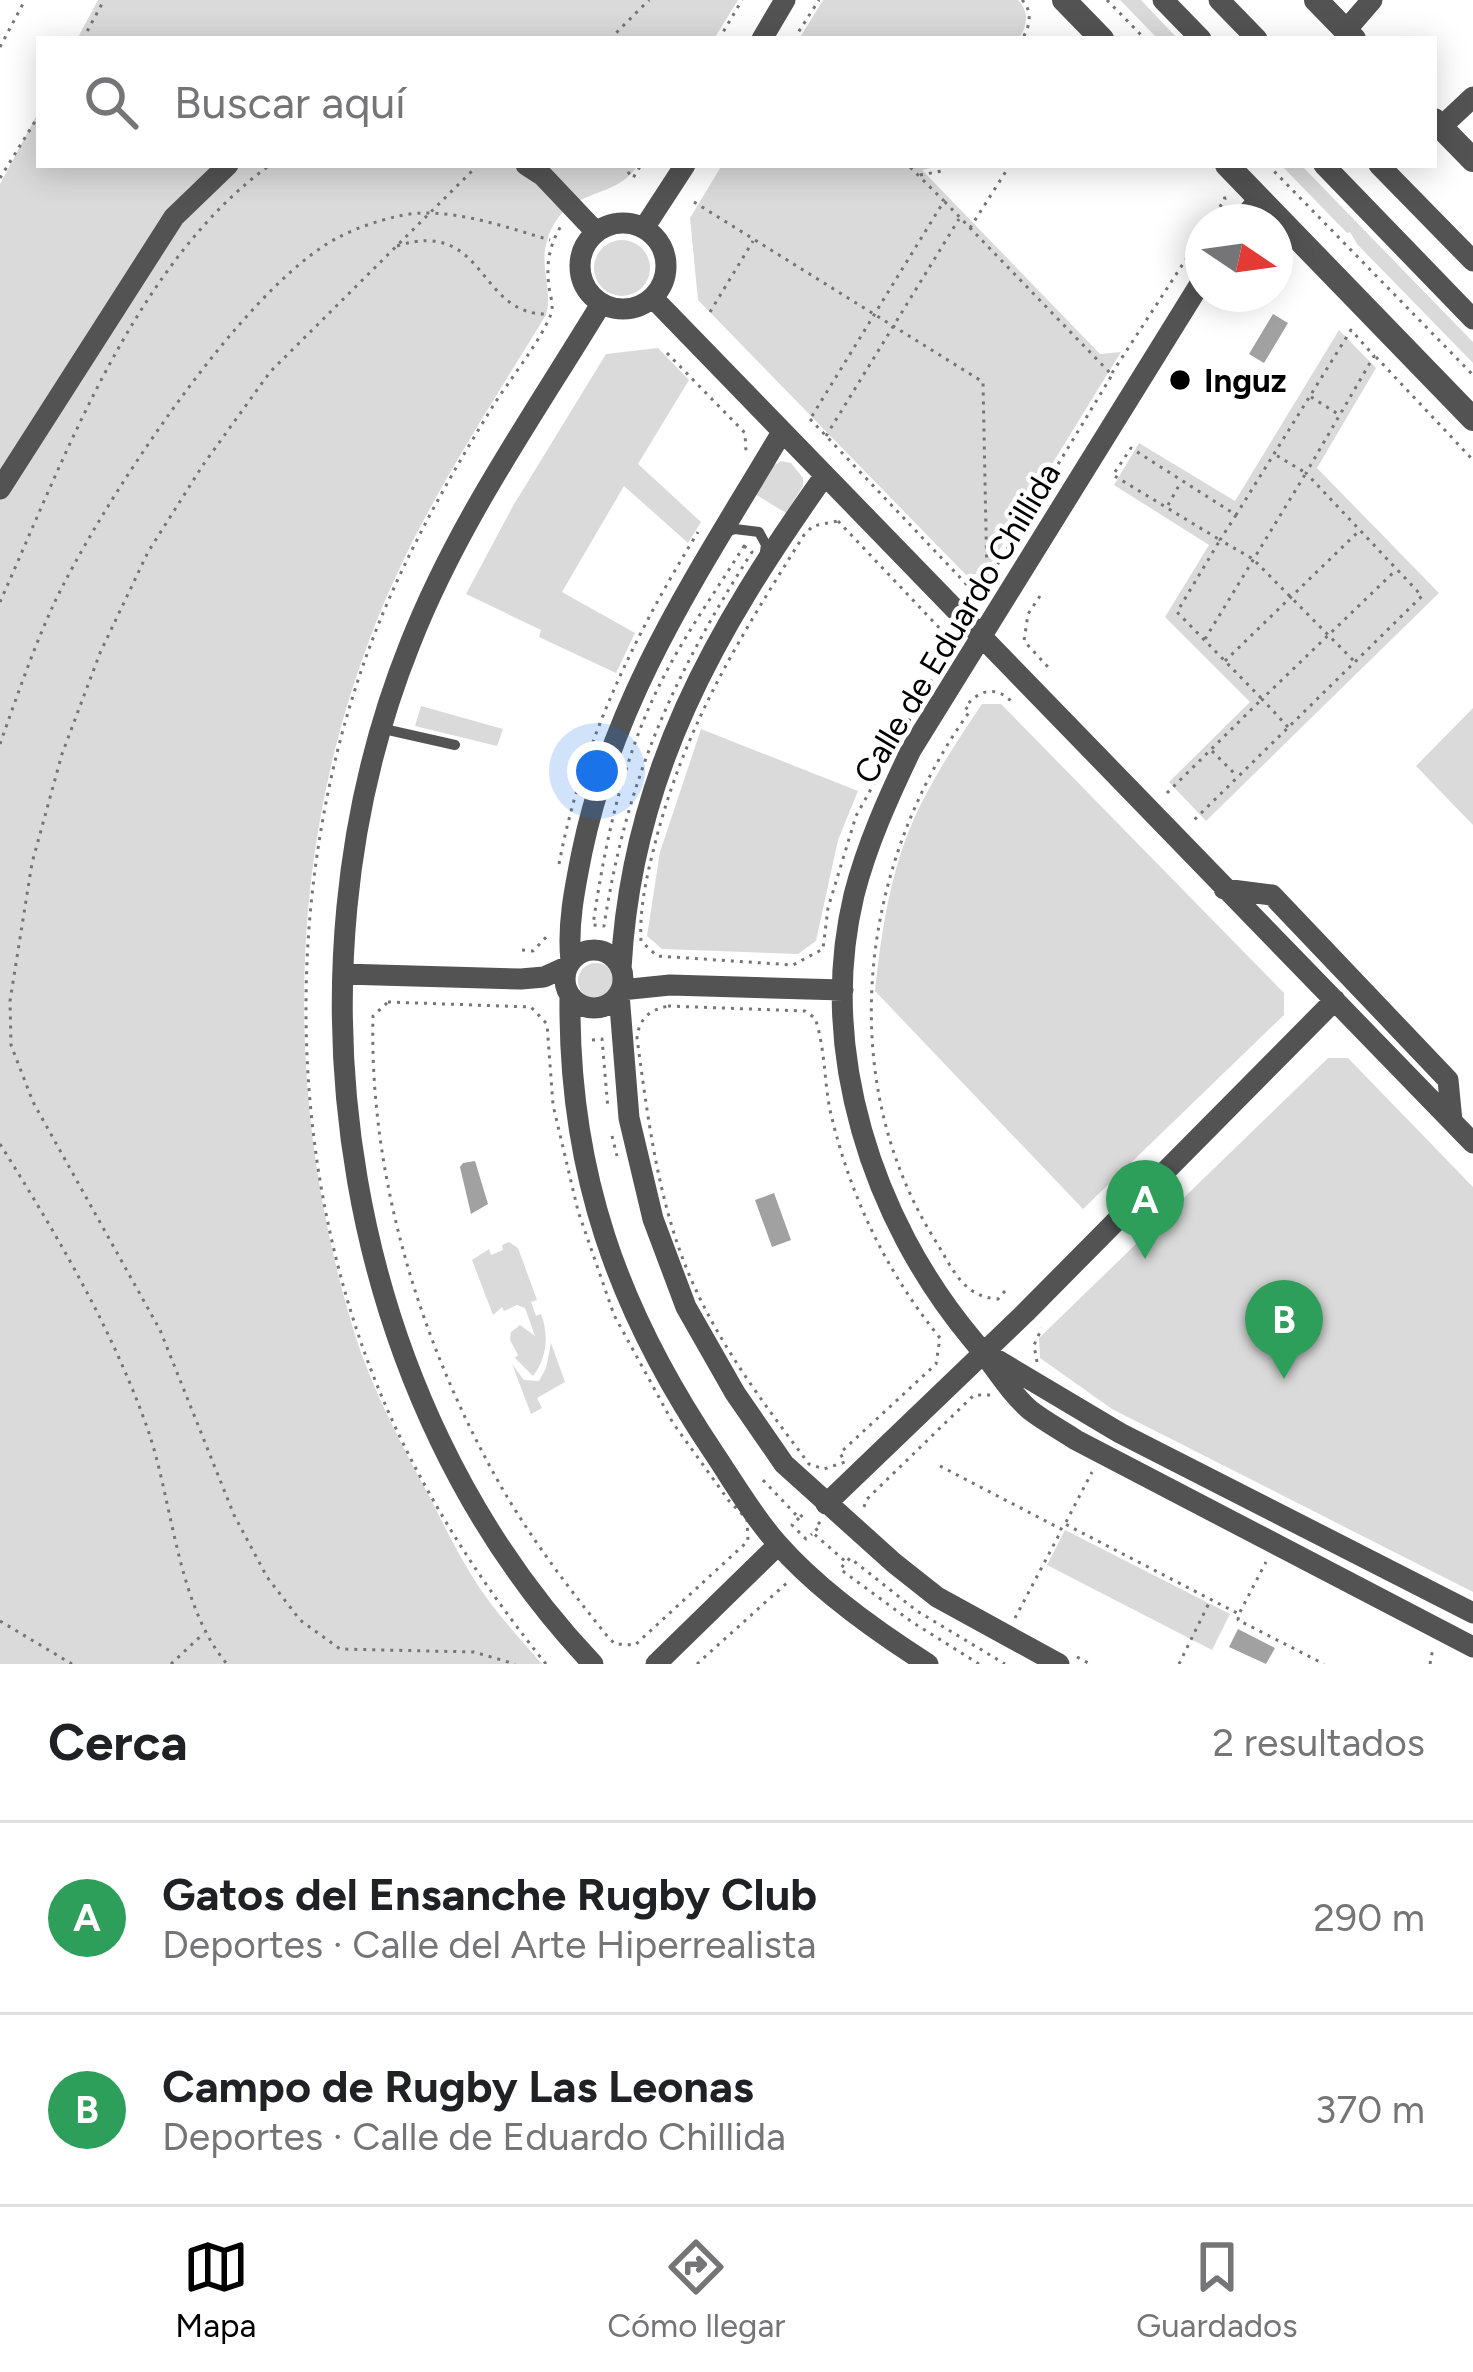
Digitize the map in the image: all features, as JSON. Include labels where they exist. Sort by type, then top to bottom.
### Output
[{"type":"street","points":[[763,36],[785,0]]},
{"type":"street","points":[[1064,0],[1099,36]]},
{"type":"street","points":[[1163,0],[1198,36]]},
{"type":"street","points":[[1219,0],[1254,36]]},
{"type":"street","points":[[1316,0],[1350,35],[1372,0]]},
{"type":"street","points":[[1473,97],[1438,124],[1473,160]]},
{"type":"street","points":[[0,489],[174,217],[225,168]]},
{"type":"street","points":[[531,168],[596,232]]},
{"type":"street","points":[[644,228],[683,168]]},
{"type":"street","points":[[1327,168],[1473,319]]},
{"type":"street","points":[[1382,168],[1473,262]]},
{"type":"street","points":[[1224,176],[1259,198],[1473,419]]},
{"type":"street","points":[[1254,204],[1259,198]]},
{"type":"street","points":[[620,223],[644,228],[655,236],[666,261],[666,274],[653,298],[628,310],[601,304],[583,283],[580,269],[587,242],[596,232],[620,223]]},
{"type":"street","points":[[653,298],[1473,1143]]},
{"type":"street","points":[[593,1664],[556,1621],[479,1508],[439,1436],[383,1291],[357,1179],[348,1106],[343,974],[351,872],[381,728],[409,647],[460,533],[601,304]]},
{"type":"street","name":"Calle de Eduardo Chillida","points":[[1185,308],[911,750],[888,798],[854,896],[843,990],[857,1122],[910,1253],[945,1306],[1028,1408],[1076,1440],[1473,1647]]},
{"type":"street","points":[[782,432],[657,641],[611,747],[578,872],[564,981],[569,995],[572,1084],[592,1201],[624,1296],[676,1397],[778,1545],[838,1599],[928,1664]]},
{"type":"street","points":[[825,475],[763,567],[680,716],[641,824],[613,927],[628,1118],[653,1219],[686,1307],[735,1393],[784,1464],[937,1597],[1059,1664]]},
{"type":"street","points":[[1224,889],[1272,895],[1448,1080],[1452,1121]]},
{"type":"street","points":[[521,980],[544,977],[578,954],[596,950],[611,956],[620,981]]},
{"type":"street","points":[[343,974],[521,980],[550,985],[578,1004],[597,1008],[620,981]]},
{"type":"street","points":[[620,981],[843,990]]},
{"type":"street","points":[[826,1504],[1335,1000]]},
{"type":"street","name":"Calle de Eduardo Chillida","points":[[983,1352],[1120,1433],[1473,1613]]},
{"type":"street","points":[[656,1664],[778,1545]]},
{"type":"street","points":[[1456,1664],[1473,1647]]},
{"type":"lane","points":[[722,534],[735,529],[759,532],[766,544],[763,567]]},
{"type":"lane","points":[[381,728],[455,745]]},
{"type":"path","points":[[0,47],[25,0]]},
{"type":"path","points":[[84,36],[104,0]]},
{"type":"path","points":[[613,36],[649,0]]},
{"type":"path","points":[[720,36],[742,0]]},
{"type":"path","points":[[796,36],[819,0]]},
{"type":"path","points":[[1022,0],[1030,27],[1024,36]]},
{"type":"path","points":[[1107,0],[1142,36]]},
{"type":"path","points":[[0,178],[36,120]]},
{"type":"path","points":[[0,602],[87,407],[156,290],[183,248],[232,193],[266,168]]},
{"type":"path","points":[[475,168],[270,372],[148,552],[94,669],[46,807],[19,928],[10,1000],[11,1045],[65,1164],[160,1330],[234,1515],[267,1577],[300,1620],[340,1649],[474,1652],[515,1664]]},
{"type":"path","points":[[911,168],[1112,375]]},
{"type":"path","points":[[919,176],[944,168]]},
{"type":"path","points":[[970,228],[1008,168]]},
{"type":"path","points":[[1271,168],[1473,375]]},
{"type":"path","points":[[944,201],[811,418],[824,438],[968,586],[987,582],[1185,261]]},
{"type":"path","points":[[694,202],[983,382],[987,582]]},
{"type":"path","points":[[307,1029],[315,867],[337,752],[364,660],[422,527],[551,313],[548,258],[552,241],[575,210]]},
{"type":"path","points":[[0,745],[64,587],[117,493],[223,345],[290,273],[338,238],[398,216],[430,212],[552,241]]},
{"type":"path","points":[[824,438],[960,218]]},
{"type":"path","points":[[395,247],[417,239],[441,241],[462,250],[496,292],[517,308],[546,316],[551,313]]},
{"type":"path","points":[[710,312],[754,239]]},
{"type":"path","points":[[1288,727],[1177,612],[1351,330],[1473,460]]},
{"type":"path","points":[[667,353],[745,433],[746,454]]},
{"type":"path","points":[[1204,640],[1375,356]]},
{"type":"path","points":[[1310,397],[1340,415]]},
{"type":"path","points":[[1236,514],[1131,448],[1113,475],[1253,559],[1355,662]]},
{"type":"path","points":[[1194,820],[1422,596],[1306,473],[1274,453]]},
{"type":"path","points":[[1166,507],[1182,481]]},
{"type":"path","points":[[825,937],[823,949],[794,965],[666,958],[650,952],[641,941],[647,872],[689,736],[720,670],[813,526],[838,521],[947,636],[950,647],[931,682]]},
{"type":"path","points":[[1225,661],[1360,530]]},
{"type":"path","points":[[1167,793],[1397,569]]},
{"type":"path","points":[[1040,596],[1028,614],[1024,641],[1048,667]]},
{"type":"path","points":[[1005,1291],[998,1299],[978,1297],[967,1290],[928,1229],[907,1189],[892,1140],[871,1041],[881,909],[910,815],[970,712],[965,707],[973,698],[993,690],[1012,704]]},
{"type":"path","points":[[1210,750],[1238,776]]},
{"type":"path","points":[[522,950],[532,951],[549,936],[552,919]]},
{"type":"path","points":[[593,925],[613,927]]},
{"type":"path","points":[[548,1042],[547,1024],[531,1007],[388,1002],[373,1016],[377,1097],[396,1220],[438,1353],[494,1474],[568,1586],[615,1644],[635,1646],[735,1552]]},
{"type":"path","points":[[668,1006],[805,1011],[814,1018],[820,1045],[833,1124],[858,1205],[898,1283],[940,1338],[936,1364],[840,1453],[845,1462],[824,1469],[809,1464],[761,1404],[690,1276],[655,1158],[637,1038],[641,1020],[668,1006]]},
{"type":"path","points":[[586,1040],[602,1039]]},
{"type":"path","points":[[0,1144],[96,1307],[123,1365],[149,1435],[204,1633],[227,1664]]},
{"type":"path","points":[[1042,1328],[1035,1338],[1034,1356],[1045,1371]]},
{"type":"path","points":[[864,1510],[866,1500],[974,1395],[998,1397]]},
{"type":"path","points":[[1013,1624],[1096,1465]]},
{"type":"path","points":[[940,1466],[1239,1614]]},
{"type":"path","points":[[763,1480],[799,1518]]},
{"type":"path","points":[[808,1511],[820,1525],[813,1533],[806,1539],[792,1525],[808,1511]]},
{"type":"path","points":[[813,1533],[846,1562]]},
{"type":"path","points":[[1270,1555],[1238,1620],[1324,1664]]},
{"type":"path","points":[[979,1664],[840,1569],[850,1558],[917,1611],[1004,1664]]},
{"type":"path","points":[[698,1664],[773,1592]]},
{"type":"path","points":[[1179,1664],[1211,1599]]},
{"type":"path","points":[[0,1621],[72,1664]]},
{"type":"path","points":[[171,1664],[204,1633]]},
{"type":"shaded area","points":[[98,0],[738,0],[716,36],[79,36]]},
{"type":"shaded area","points":[[823,0],[1018,0],[1026,19],[1020,36],[801,36]]},
{"type":"shaded area","points":[[1120,0],[1141,0],[1175,36],[1155,36]]},
{"type":"shaded area","points":[[36,117],[36,168],[636,168],[616,185],[565,210],[555,223],[545,251],[546,315],[427,514],[386,598],[342,723],[322,807],[304,978],[314,1149],[329,1234],[365,1363],[458,1552],[493,1607],[542,1664],[0,1664],[0,184]]},
{"type":"shaded area","points":[[720,168],[930,168],[922,170],[1100,354],[1121,352],[985,573],[966,575],[698,300],[690,218]]},
{"type":"shaded area","points":[[1284,168],[1304,168],[1473,342],[1473,363],[1350,232]]},
{"type":"shaded area","points":[[622,240],[641,249],[650,268],[641,287],[622,296],[603,287],[594,268],[603,249]]},
{"type":"shaded area","points":[[1273,314],[1288,323],[1264,363],[1249,354]]},
{"type":"shaded area","points":[[1339,330],[1376,368],[1317,468],[1439,593],[1206,821],[1169,782],[1250,702],[1165,617],[1209,545],[1114,485],[1139,443],[1235,501]]},
{"type":"shaded area","points":[[658,348],[689,380],[638,464],[701,522],[688,543],[624,486],[562,592],[635,633],[616,673],[539,637],[541,630],[466,594],[513,506],[606,354]]},
{"type":"shaded area","points":[[781,461],[791,463],[803,478],[786,513],[755,494]]},
{"type":"shaded area","points":[[982,704],[1001,704],[1284,993],[1284,1015],[1083,1209],[875,991],[885,918],[903,846],[930,788]]},
{"type":"shaded area","points":[[421,706],[503,729],[497,746],[415,726]]},
{"type":"shaded area","points":[[1473,708],[1473,825],[1416,766]]},
{"type":"shaded area","points":[[701,729],[858,791],[838,840],[816,941],[798,954],[662,949],[647,936],[660,852]]},
{"type":"shaded area","points":[[596,963],[609,968],[614,981],[609,994],[596,999],[583,994],[578,981],[583,968]]},
{"type":"shaded area","points":[[1328,1058],[1348,1058],[1473,1187],[1473,1592],[1112,1409],[1040,1358],[1039,1338]]},
{"type":"shaded area","points":[[475,1161],[488,1204],[471,1214],[460,1167]]},
{"type":"shaded area","points":[[774,1193],[791,1240],[772,1247],[755,1200]]},
{"type":"shaded area","points":[[509,1242],[518,1248],[537,1300],[531,1302],[545,1330],[544,1354],[533,1376],[515,1358],[518,1355],[510,1340],[511,1332],[520,1325],[535,1336],[525,1308],[517,1305],[504,1311],[502,1307],[493,1315],[472,1260],[489,1249],[491,1255],[503,1250],[502,1245]]},
{"type":"shaded area","points":[[551,1343],[565,1382],[537,1398],[542,1408],[531,1414],[512,1364],[524,1380],[539,1381]]},
{"type":"shaded area","points":[[1065,1530],[1230,1614],[1212,1650],[1047,1565]]},
{"type":"shaded area","points":[[1238,1629],[1275,1648],[1266,1664],[1229,1647]]},
{"type":"place","name":"Inguz","points":[[1180,380]]},
{"type":"place","name":"Gatos del Ensanche Rugby Club","points":[[1145,1259]]},
{"type":"place","name":"Campo de Rugby Las Leonas","points":[[1284,1379]]}]
